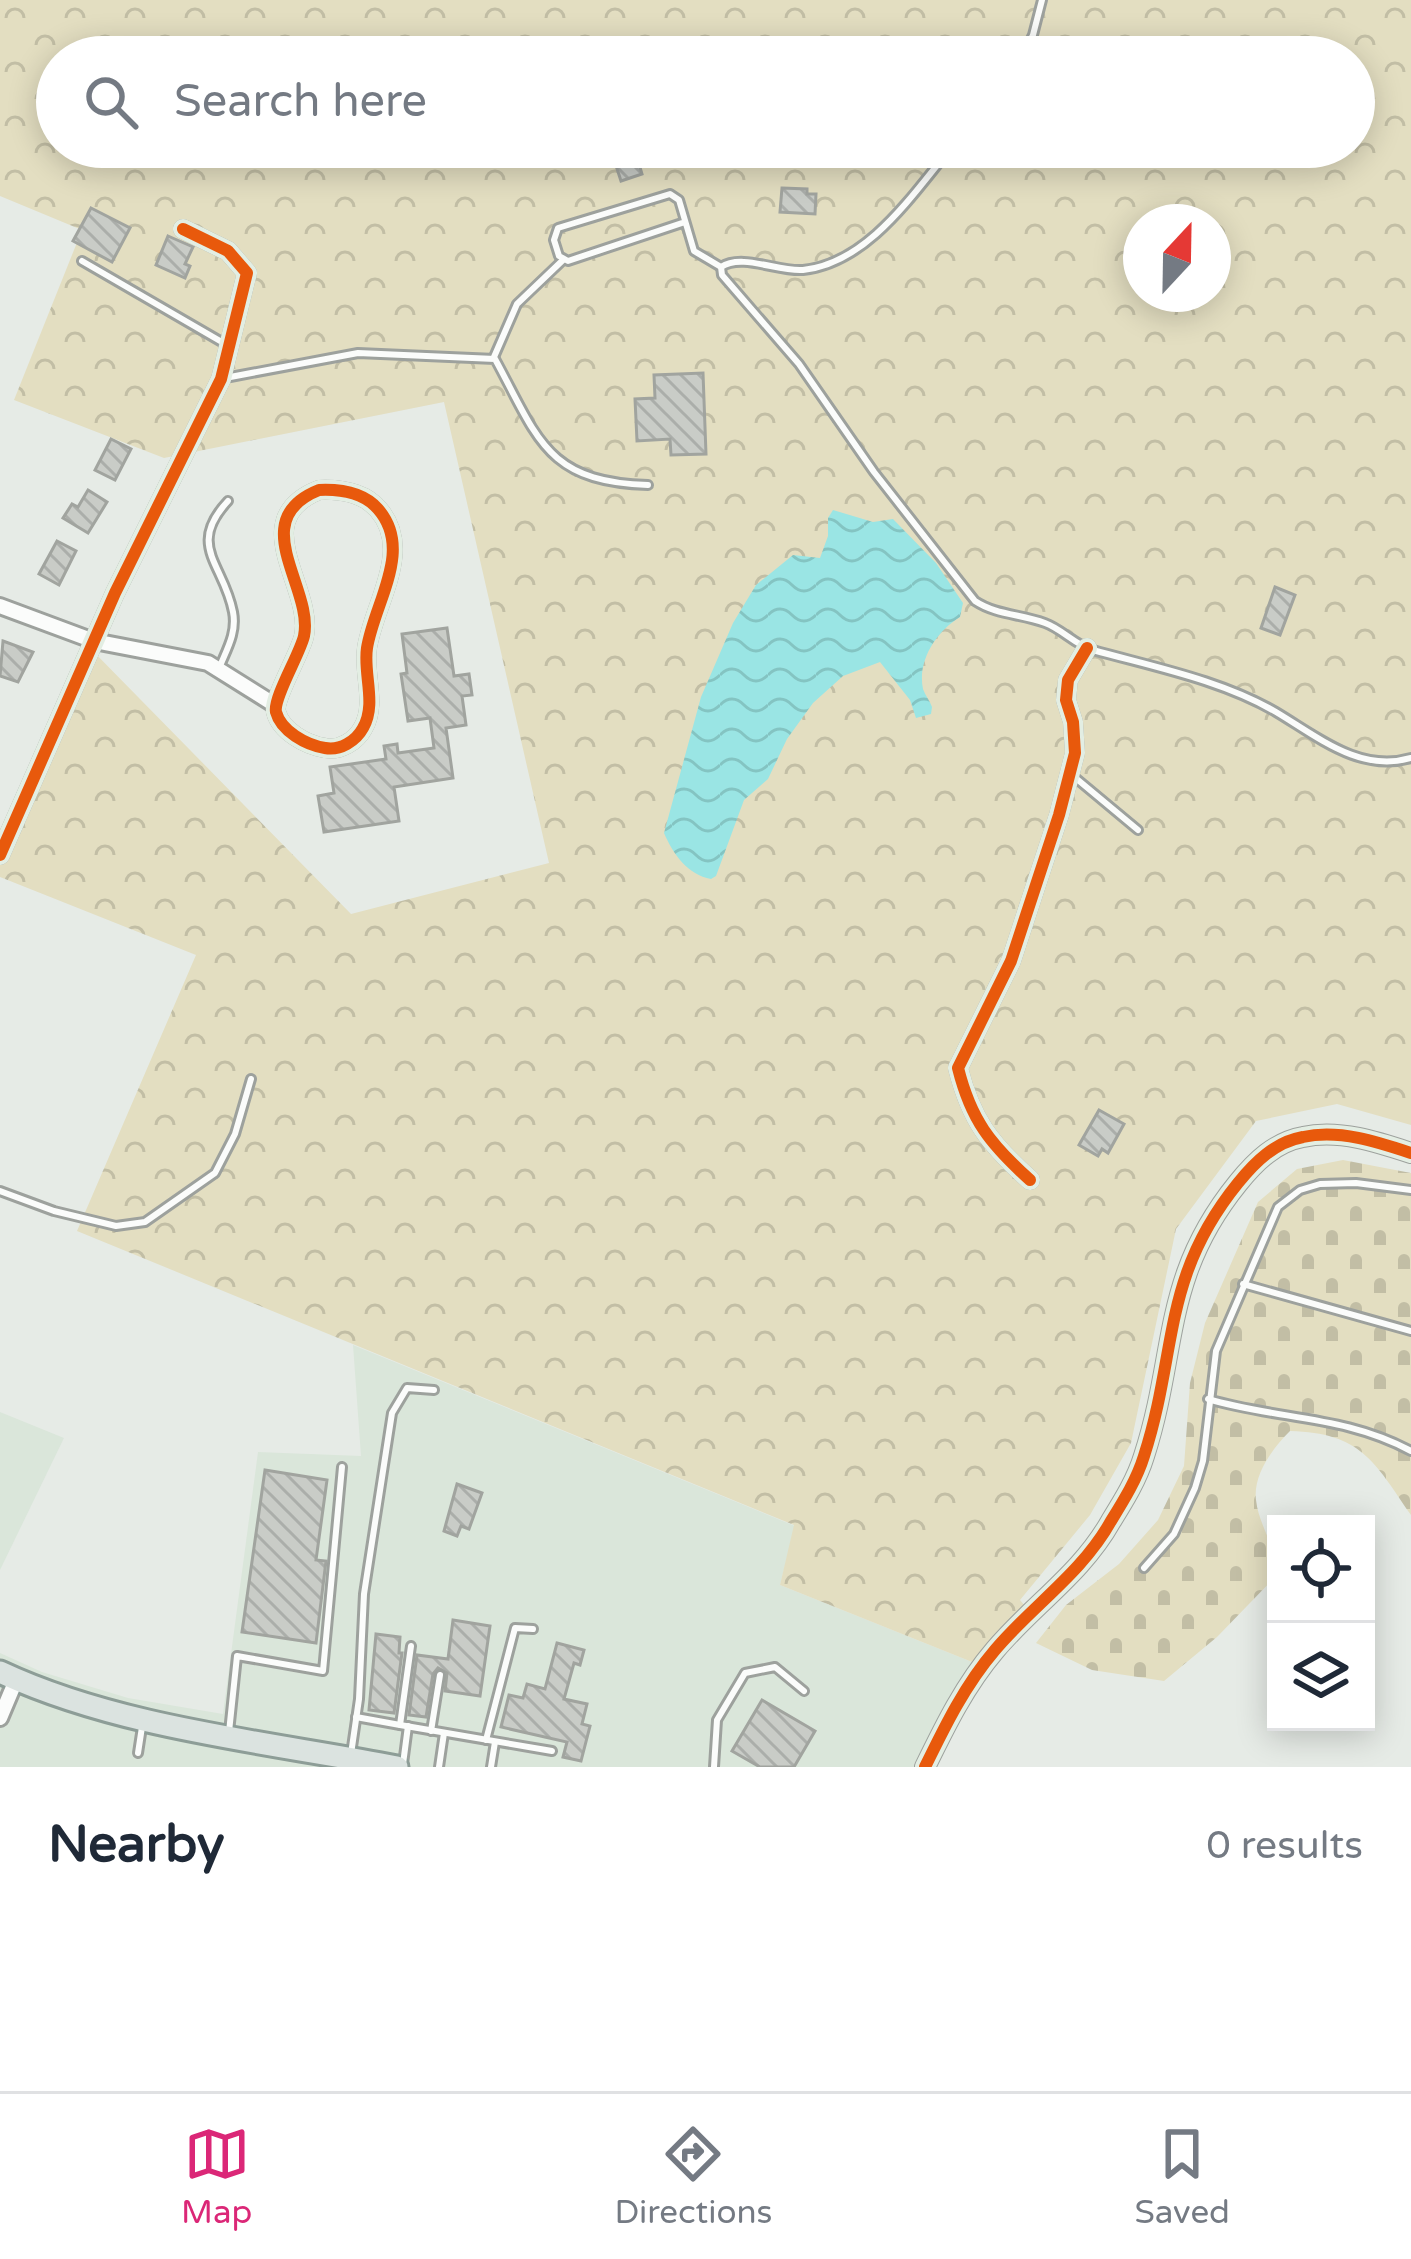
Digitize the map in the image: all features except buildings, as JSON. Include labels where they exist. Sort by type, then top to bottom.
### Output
[{"type":"main road","points":[[8,1676],[144,1718],[228,1736],[275,1756],[395,1767]]},
{"type":"street","points":[[0,855],[4,836],[160,498],[221,379],[248,272],[228,251],[183,229]]},
{"type":"street","points":[[0,606],[94,641],[208,663],[275,705],[277,715],[294,735],[327,749],[343,747],[365,725],[370,704],[364,672],[367,645],[394,551],[388,523],[367,499],[320,490],[303,499],[287,521],[285,560],[306,621],[297,662],[275,705]]},
{"type":"street","points":[[1030,1180],[969,1112],[958,1068],[1011,961],[1070,772],[1075,739],[1066,700],[1068,680],[1087,648]]},
{"type":"street","points":[[926,1767],[940,1732],[996,1648],[1072,1573],[1102,1537],[1129,1492],[1144,1457],[1176,1300],[1191,1257],[1234,1188],[1276,1147],[1304,1136],[1342,1136],[1411,1153]]},
{"type":"street","points":[[0,1718],[8,1676]]},
{"type":"lane","points":[[1032,36],[1042,0]]},
{"type":"lane","points":[[722,267],[732,261],[805,270],[860,246],[891,219],[934,168]]},
{"type":"lane","points":[[563,260],[554,240],[558,229],[665,195],[679,200],[694,250],[722,267]]},
{"type":"lane","points":[[493,359],[517,304],[563,260],[685,223]]},
{"type":"lane","points":[[82,261],[230,347]]},
{"type":"lane","points":[[722,267],[722,275],[799,364],[955,578],[986,608],[1051,625],[1087,648],[1252,699],[1341,752],[1386,763],[1411,758]]},
{"type":"lane","points":[[221,379],[358,353],[493,359]]},
{"type":"lane","points":[[493,359],[544,449],[578,475],[647,485]]},
{"type":"lane","points":[[218,669],[233,635],[234,615],[206,545],[214,517],[228,501]]},
{"type":"lane","points":[[1070,772],[1138,830]]},
{"type":"lane","points":[[0,1191],[116,1226],[145,1222],[214,1173],[235,1134],[251,1078]]},
{"type":"lane","points":[[1144,1568],[1174,1534],[1195,1488],[1203,1461],[1216,1351],[1278,1207],[1300,1190],[1356,1183],[1411,1190]]},
{"type":"lane","points":[[1243,1283],[1411,1331]]},
{"type":"lane","points":[[339,1760],[356,1718],[364,1594],[392,1413],[407,1388],[434,1390]]},
{"type":"lane","points":[[1208,1400],[1251,1412],[1354,1426],[1411,1451]]},
{"type":"lane","points":[[228,1736],[237,1656],[323,1671],[342,1467]]},
{"type":"lane","points":[[486,1740],[515,1628],[532,1628]]},
{"type":"lane","points":[[395,1767],[411,1646]]},
{"type":"lane","points":[[714,1767],[717,1720],[745,1673],[776,1667],[804,1690]]},
{"type":"lane","points":[[431,1730],[440,1675]]},
{"type":"lane","points":[[138,1753],[144,1718]]},
{"type":"lane","points":[[356,1718],[552,1751]]},
{"type":"lane","points":[[439,1767],[444,1733]]},
{"type":"lane","points":[[491,1767],[496,1742]]},
{"type":"shaded area","points":[[353,1345],[795,1526],[780,1585],[992,1670],[932,1743],[921,1767],[0,1767],[0,1653],[42,1672],[128,1698],[223,1714],[258,1452],[361,1456]]},
{"type":"shaded area","points":[[0,1412],[64,1438],[0,1570]]},
{"type":"green space","points":[[0,0],[1411,0],[1411,1125],[1337,1104],[1256,1121],[1176,1229],[1131,1443],[1090,1515],[1020,1600],[1034,1617],[992,1670],[780,1585],[794,1525],[77,1231],[196,955],[0,877],[0,856],[86,644],[351,914],[549,863],[444,402],[164,458],[14,400],[82,230],[0,196]]},
{"type":"green space","points":[[1343,1160],[1411,1173],[1411,1515],[1375,1465],[1350,1444],[1290,1431],[1266,1462],[1256,1490],[1267,1536],[1267,1585],[1217,1637],[1164,1681],[1092,1670],[1036,1643],[1066,1605],[1119,1564],[1158,1520],[1184,1466],[1190,1383],[1205,1323],[1258,1202],[1297,1169]]},
{"type":"water","points":[[833,510],[873,522],[893,519],[936,563],[963,603],[960,617],[937,638],[923,667],[923,689],[931,714],[916,718],[910,700],[880,662],[843,676],[813,703],[787,739],[768,779],[744,800],[716,876],[703,877],[682,862],[664,833],[701,697],[733,623],[756,585],[793,555],[820,558]]},
{"type":"cycle path","points":[[0,855],[115,593],[221,379],[247,273],[228,251],[183,229]]},
{"type":"cycle path","points":[[319,490],[351,493],[372,503],[388,525],[392,542],[389,577],[367,648],[367,719],[352,741],[331,749],[295,736],[276,712],[304,636],[300,597],[284,537],[286,519],[297,503],[319,490]]},
{"type":"cycle path","points":[[1030,1180],[984,1130],[958,1068],[1011,961],[1059,815],[1075,753],[1066,700],[1068,680],[1087,648]]},
{"type":"cycle path","points":[[925,1767],[984,1663],[1086,1557],[1130,1489],[1155,1418],[1183,1283],[1213,1218],[1238,1183],[1266,1154],[1303,1137],[1344,1136],[1411,1153]]}]
